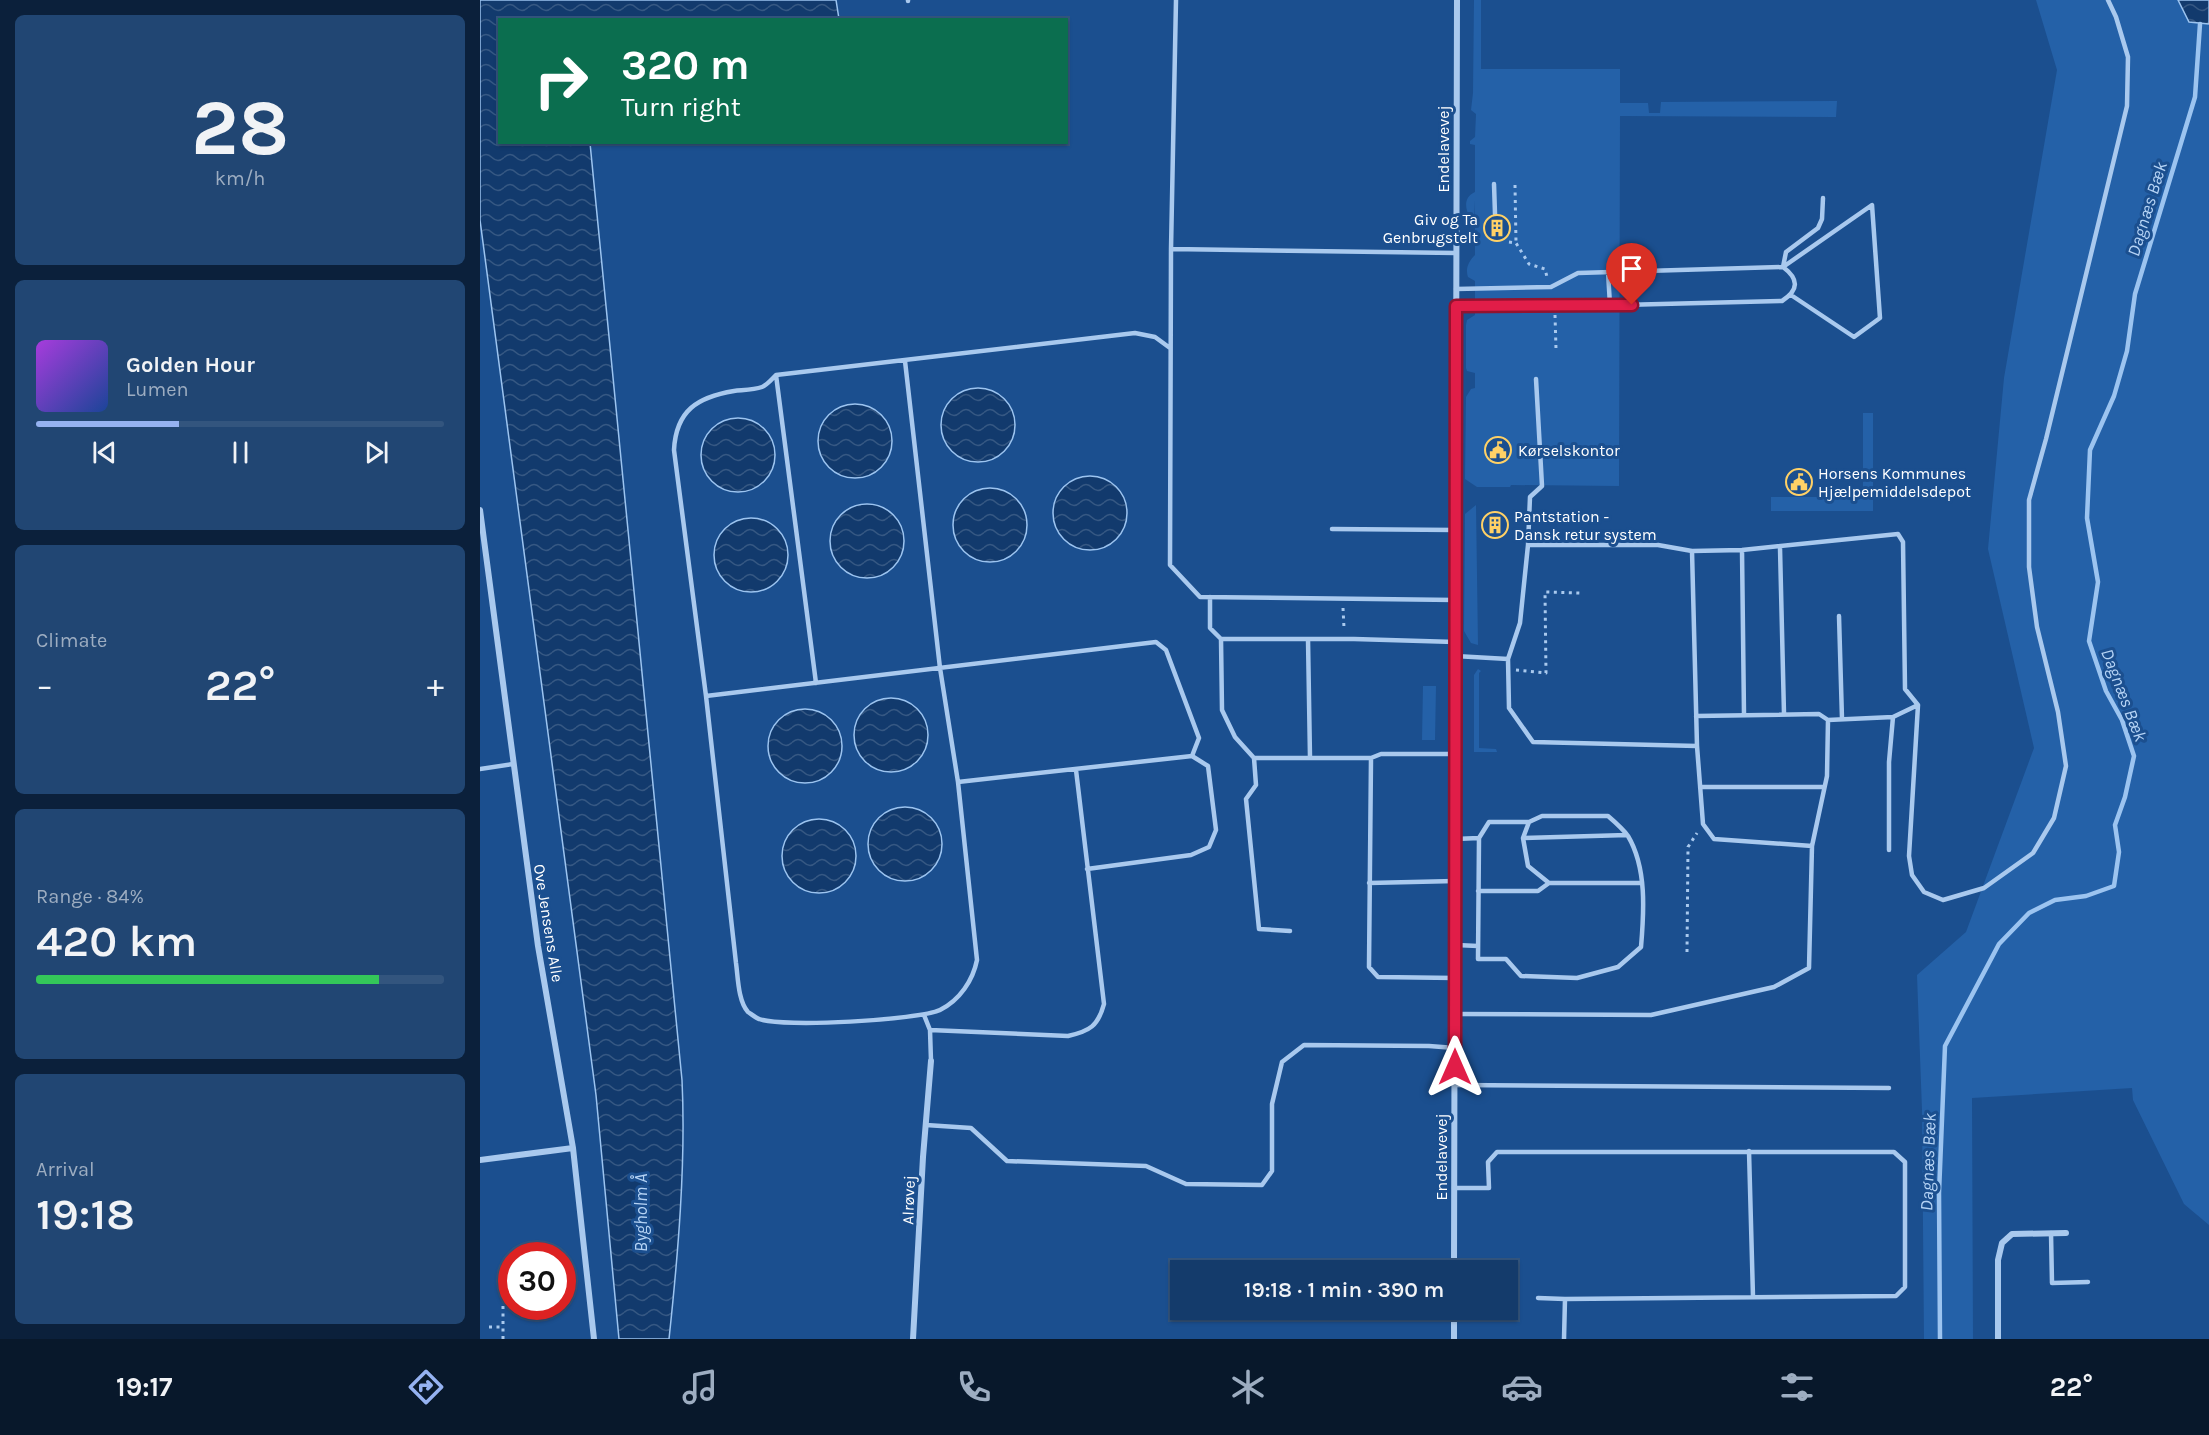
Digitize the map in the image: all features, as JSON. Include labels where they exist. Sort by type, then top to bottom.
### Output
[{"type":"street","name":"Endelavevej","points":[[1454,1260],[1457,0]]},
{"type":"street","name":"Ove Jensens Alle","points":[[480,510],[538,946],[573,1148],[594,1339]]},
{"type":"street","name":"Alrøvej","points":[[914,1339],[926,1125],[932,1061]]},
{"type":"street","points":[[480,1160],[573,1148]]},
{"type":"street","points":[[1998,1339],[1998,1260],[2002,1243],[2012,1234],[2066,1233]]},
{"type":"street","points":[[1454,1320],[1454,1339]]},
{"type":"lane","points":[[1176,0],[1170,249],[1170,566],[1200,597],[1455,600]]},
{"type":"lane","points":[[1528,544],[1658,545],[1692,551],[1742,550],[1780,548],[1898,534],[1903,542],[1905,689],[1918,705],[1910,856],[1912,875],[1924,892],[1943,900],[1984,888],[2032,853],[2054,818],[2066,766],[2058,712],[2037,627],[2030,567],[2029,500],[2127,106],[2128,57],[2116,16],[2108,0]]},
{"type":"lane","points":[[1494,184],[1495,214]]},
{"type":"lane","points":[[1783,267],[1786,252],[1818,228],[1822,219],[1823,198]]},
{"type":"lane","points":[[1456,289],[1551,287],[1578,273],[1783,267],[1872,205],[1880,318],[1854,338],[1791,295]]},
{"type":"lane","points":[[1170,249],[1456,253]]},
{"type":"lane","points":[[1456,306],[1782,301],[1791,295],[1795,284],[1792,274],[1783,267]]},
{"type":"lane","points":[[1608,272],[1610,305]]},
{"type":"lane","points":[[905,361],[940,668],[958,782],[977,960],[967,986],[954,1001],[940,1010],[924,1015],[834,1022],[780,1023],[758,1019],[747,1010],[741,994],[736,963],[706,696],[674,450],[675,434],[682,420],[694,405],[712,395],[763,387],[776,375],[1135,333],[1155,337],[1170,348]]},
{"type":"lane","points":[[776,375],[816,683]]},
{"type":"lane","points":[[1536,379],[1542,486],[1530,497],[1520,624],[1508,659],[1509,708],[1533,742],[1697,746]]},
{"type":"lane","points":[[1332,529],[1455,530]]},
{"type":"lane","points":[[1780,548],[1784,714]]},
{"type":"lane","points":[[1742,550],[1744,715]]},
{"type":"lane","points":[[1692,551],[1697,746],[1703,824],[1714,839],[1812,846]]},
{"type":"lane","points":[[1210,597],[1210,628],[1221,639],[1222,710],[1235,737],[1254,758],[1256,785],[1246,799],[1259,929],[1290,931]]},
{"type":"lane","points":[[1839,616],[1842,719]]},
{"type":"lane","points":[[1221,639],[1455,642]]},
{"type":"lane","points":[[1308,639],[1310,758]]},
{"type":"lane","points":[[706,696],[1156,642],[1166,650],[1199,738],[1192,756]]},
{"type":"lane","points":[[1455,656],[1508,659]]},
{"type":"lane","points":[[1696,716],[1819,714],[1828,720],[1893,717],[1918,705]]},
{"type":"lane","points":[[1889,850],[1889,762],[1893,717]]},
{"type":"lane","points":[[1455,1014],[1651,1015],[1774,987],[1809,968],[1812,846],[1827,776],[1828,720]]},
{"type":"lane","points":[[1254,758],[1371,758],[1381,754],[1455,754]]},
{"type":"lane","points":[[958,782],[1192,756],[1208,766],[1216,830],[1209,848],[1191,855],[1087,869]]},
{"type":"lane","points":[[1371,758],[1369,967],[1377,977],[1455,978]]},
{"type":"lane","points":[[480,769],[513,764]]},
{"type":"lane","points":[[930,1030],[1068,1036],[1081,1033],[1096,1024],[1101,1016],[1104,1004],[1076,770]]},
{"type":"lane","points":[[1700,787],[1824,787]]},
{"type":"lane","points":[[1542,816],[1608,816],[1627,835],[1636,856],[1644,907],[1641,947],[1618,967],[1577,978],[1521,976],[1506,959],[1478,959],[1479,838],[1489,822],[1529,822],[1542,816]]},
{"type":"lane","points":[[1529,822],[1523,838],[1528,866],[1549,883]]},
{"type":"lane","points":[[1523,838],[1627,835]]},
{"type":"lane","points":[[1455,839],[1479,838]]},
{"type":"lane","points":[[1369,883],[1455,881]]},
{"type":"lane","points":[[1478,891],[1538,891],[1549,883],[1641,883]]},
{"type":"lane","points":[[1456,945],[1478,946]]},
{"type":"lane","points":[[924,1015],[930,1030],[932,1061]]},
{"type":"lane","points":[[926,1125],[971,1128],[1007,1161],[1146,1166],[1186,1184],[1262,1185],[1272,1171],[1272,1104],[1282,1062],[1304,1045],[1455,1048]]},
{"type":"lane","points":[[1455,1085],[1889,1088]]},
{"type":"lane","points":[[1749,1151],[1753,1297]]},
{"type":"lane","points":[[1454,1188],[1489,1188],[1488,1162],[1497,1152],[1894,1152],[1905,1162],[1905,1287],[1896,1296],[1538,1298]]},
{"type":"lane","points":[[2050,1233],[2052,1283],[2088,1282]]},
{"type":"lane","points":[[1564,1339],[1565,1299]]},
{"type":"path","points":[[1515,185],[1516,243]]},
{"type":"path","points":[[1509,669],[1547,674],[1545,592],[1580,593]]},
{"type":"path","points":[[1343,598],[1344,639]]},
{"type":"path","points":[[1687,952],[1688,847],[1703,824]]},
{"type":"path","points":[[503,1320],[503,1339]]},
{"type":"path","points":[[489,1327],[503,1327]]},
{"type":"shaded area","points":[[1474,0],[1481,0],[1481,69],[1620,69],[1620,103],[1648,103],[1649,113],[1660,113],[1661,102],[1837,101],[1836,117],[1620,116],[1619,486],[1477,487],[1465,479],[1466,397],[1471,389],[1475,388],[1475,373],[1467,371],[1466,368],[1466,325],[1467,320],[1475,315],[1475,281],[1468,277],[1467,268],[1475,255],[1475,200],[1474,225],[1466,207],[1470,195],[1475,192],[1475,145],[1470,144],[1475,137],[1476,114],[1471,110]]},
{"type":"shaded area","points":[[2036,0],[2178,0],[2189,22],[2209,24],[2209,1225],[2184,1204],[2133,1100],[2132,1088],[1972,1098],[1973,1339],[1924,1339],[1922,1110],[1917,975],[1966,932],[2034,748],[1988,549],[2004,378],[2057,70]]},
{"type":"shaded area","points":[[1863,413],[1873,413],[1873,511],[1771,511],[1771,497],[1863,497]]},
{"type":"shaded area","points":[[1476,505],[1478,645],[1471,643],[1464,631],[1465,514]]},
{"type":"shaded area","points":[[1478,669],[1481,671],[1479,673],[1479,748],[1496,749],[1497,752],[1474,752],[1474,675]]},
{"type":"shaded area","points":[[1423,686],[1436,686],[1435,740],[1422,740]]},
{"type":"water","name":"Bygholm Å","points":[[480,0],[836,0],[839,18],[498,18],[498,144],[590,144],[682,1080],[683,1144],[680,1209],[669,1339],[619,1339],[596,1095],[480,220]]},
{"type":"water","points":[[2178,0],[2209,0],[2209,24],[2189,22]]},
{"type":"water","points":[[971,388],[985,388],[999,394],[1009,404],[1015,418],[1013,439],[999,456],[985,462],[971,462],[957,456],[947,446],[941,432],[941,418],[947,404],[957,394]]},
{"type":"water","points":[[848,404],[862,404],[876,410],[886,420],[892,434],[890,455],[876,472],[862,478],[848,478],[834,472],[824,462],[818,448],[818,434],[824,420],[834,410]]},
{"type":"water","points":[[731,418],[745,418],[759,424],[769,434],[775,448],[773,469],[759,486],[745,492],[731,492],[717,486],[707,476],[701,462],[701,448],[707,434],[717,424]]},
{"type":"water","points":[[1083,476],[1097,476],[1111,482],[1121,492],[1127,506],[1125,527],[1111,544],[1097,550],[1083,550],[1069,544],[1059,534],[1053,520],[1053,506],[1059,492],[1069,482]]},
{"type":"water","points":[[983,488],[997,488],[1011,494],[1021,504],[1027,518],[1025,539],[1011,556],[997,562],[983,562],[969,556],[959,546],[953,532],[953,518],[959,504],[969,494]]},
{"type":"water","points":[[860,504],[874,504],[888,510],[898,520],[904,534],[902,555],[888,572],[874,578],[860,578],[846,572],[836,562],[830,548],[830,534],[836,520],[846,510]]},
{"type":"water","points":[[744,518],[758,518],[772,524],[782,534],[788,548],[786,569],[772,586],[758,592],[744,592],[730,586],[720,576],[714,562],[714,548],[720,534],[730,524]]},
{"type":"water","points":[[884,698],[898,698],[912,704],[922,714],[928,728],[926,749],[912,766],[898,772],[884,772],[870,766],[860,756],[854,742],[854,728],[860,714],[870,704]]},
{"type":"water","points":[[798,709],[812,709],[826,715],[836,725],[842,739],[840,760],[826,777],[812,783],[798,783],[784,777],[774,767],[768,753],[768,739],[774,725],[784,715]]},
{"type":"water","points":[[898,807],[912,807],[926,813],[936,823],[942,837],[940,858],[926,875],[912,881],[898,881],[884,875],[874,865],[868,851],[868,837],[874,823],[884,813]]},
{"type":"water","points":[[812,819],[826,819],[840,825],[850,835],[856,849],[854,870],[840,887],[826,893],[812,893],[798,887],[788,877],[782,863],[782,849],[788,835],[798,825]]},
{"type":"waterway","name":"Dagnæs Bæk","points":[[1940,1339],[1939,1193],[1945,1046],[1999,944],[2029,913],[2055,900],[2086,896],[2114,886],[2119,852],[2115,825],[2125,797],[2134,756],[2122,720],[2106,691],[2089,641],[2098,582],[2087,518],[2090,450],[2114,396],[2127,351],[2135,294],[2195,97],[2200,24]]},
{"type":"place","name":"Giv og Ta Genbrugstelt","points":[[1497,228]]},
{"type":"place","name":"Kørselskontor","points":[[1498,450]]},
{"type":"place","name":"Horsens Kommunes Hjælpemiddelsdepot","points":[[1799,482]]},
{"type":"place","name":"Pantstation - Dansk retur system","points":[[1495,525]]},
{"type":"route","points":[[1455,1067],[1456,306],[1632,305]]}]
